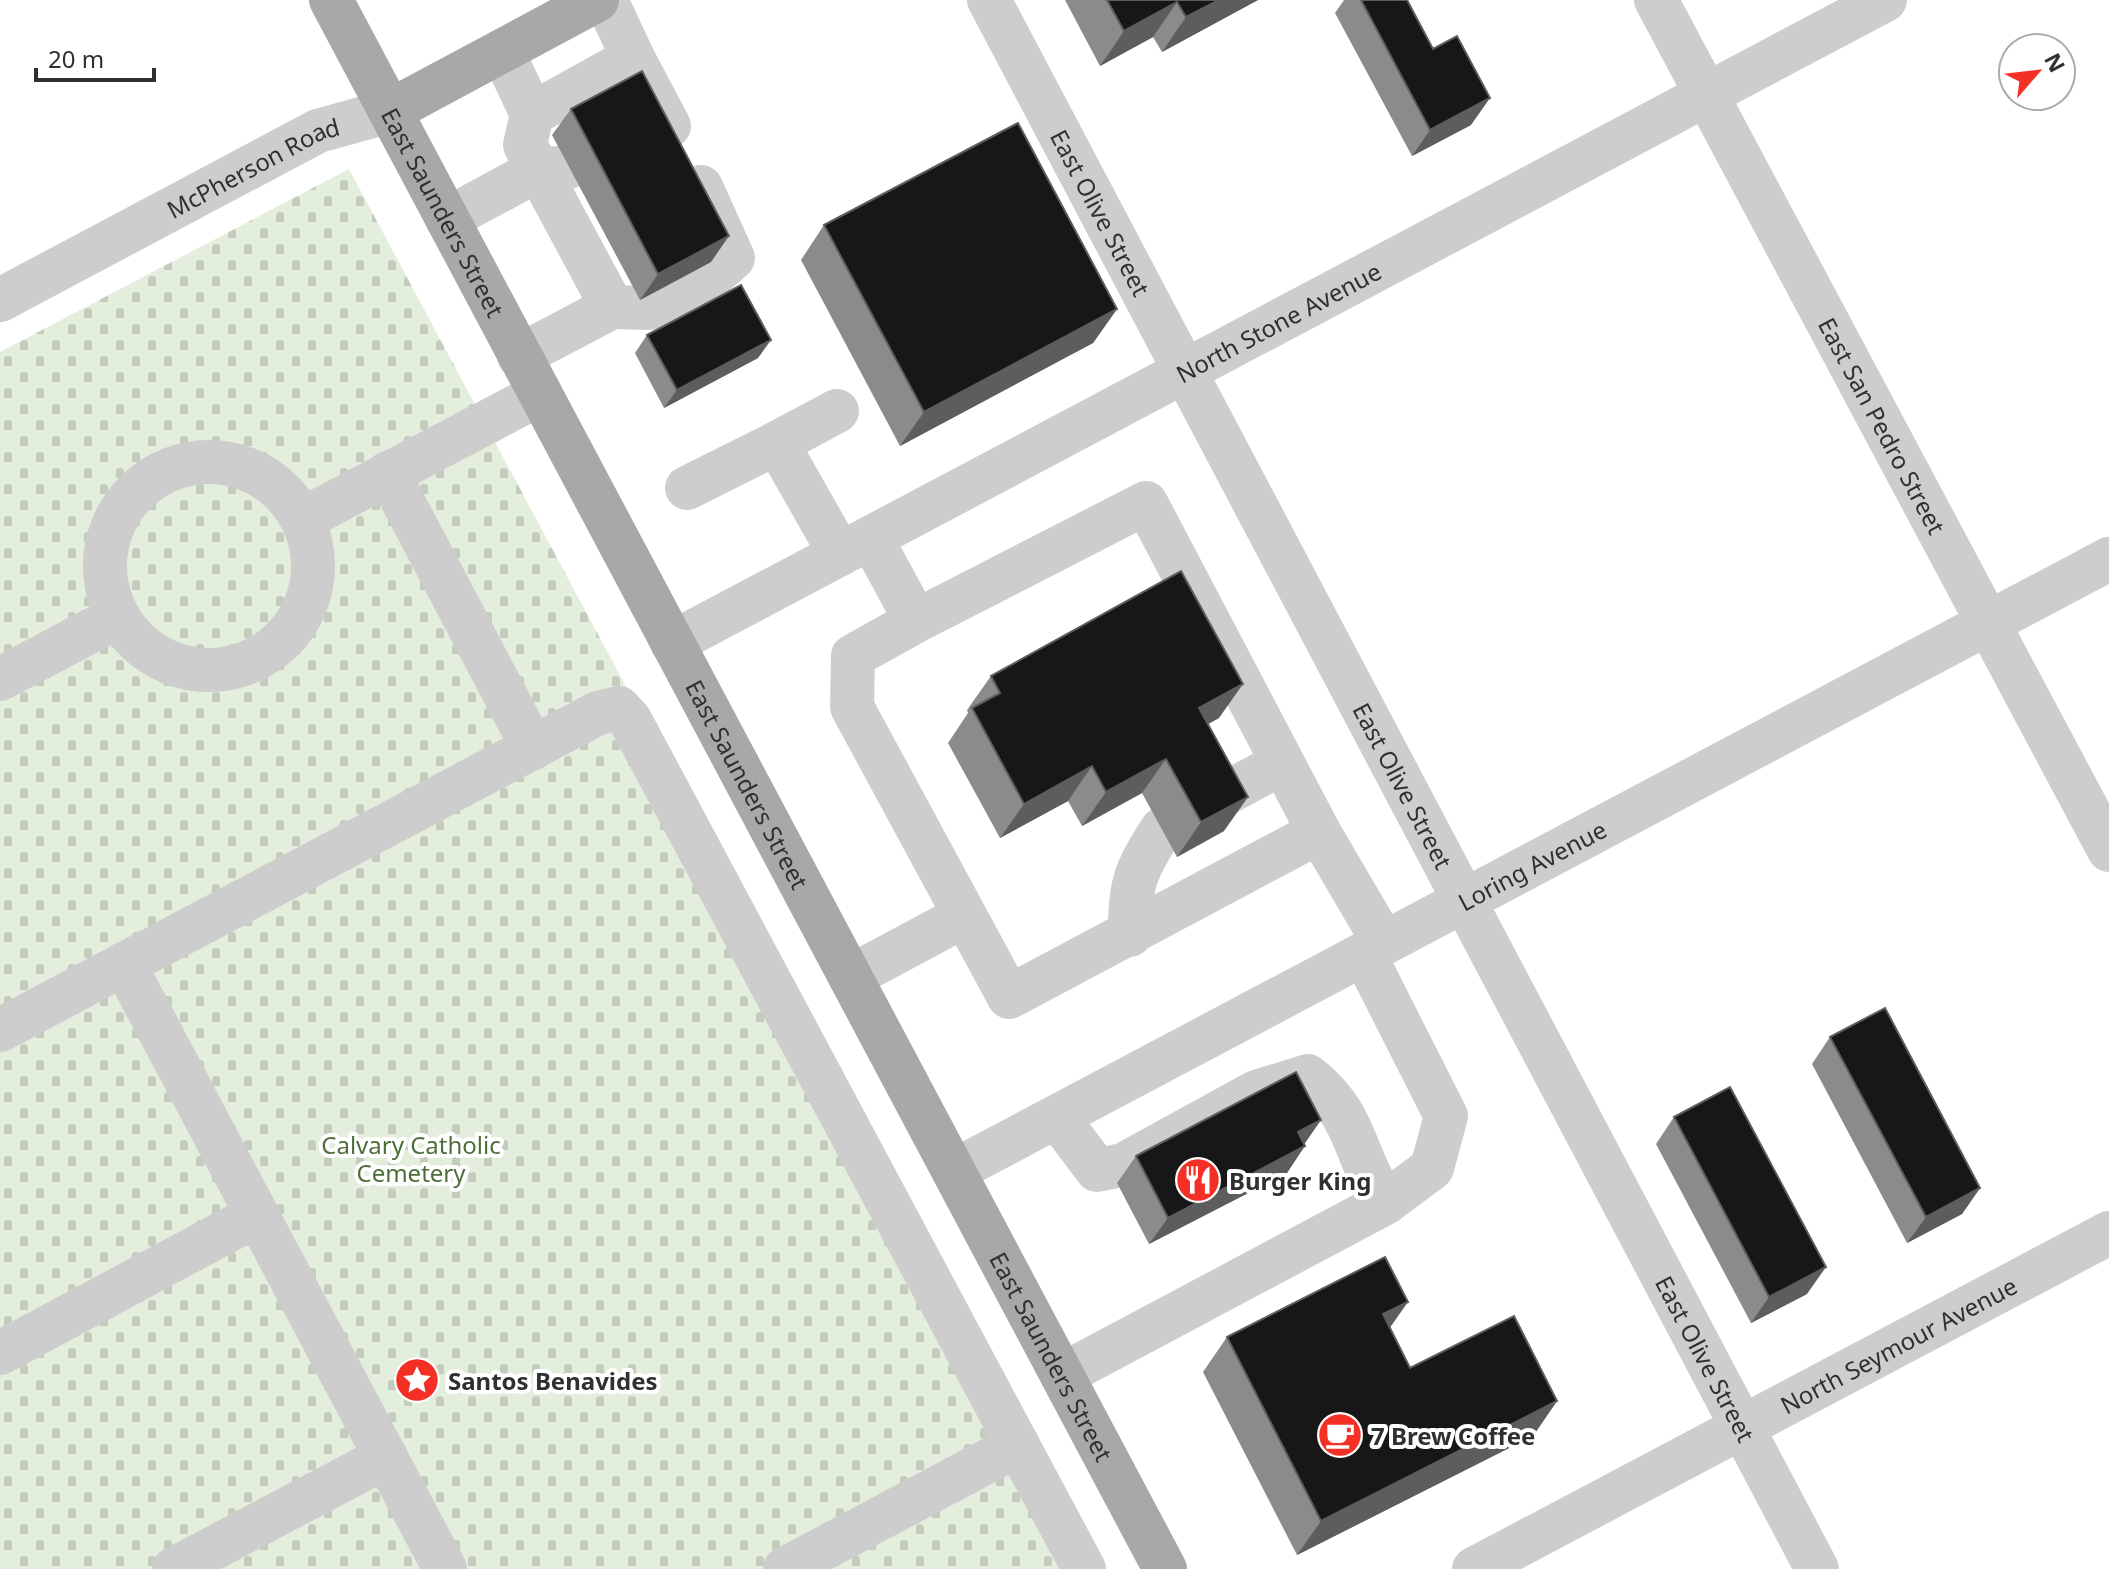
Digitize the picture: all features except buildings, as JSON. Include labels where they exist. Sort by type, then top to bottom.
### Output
[{"type":"main road","name":"East Saunders Street","points":[[331,0],[1165,1569]]},
{"type":"main road","name":"McPherson Road","points":[[390,111],[502,51],[545,12],[597,0]]},
{"type":"street","points":[[502,51],[532,114],[525,145],[553,168],[613,288],[649,308],[716,273],[733,258],[708,228],[652,123],[633,58],[606,0]]},
{"type":"street","name":"East Olive Street","points":[[989,0],[1817,1569]]},
{"type":"street","name":"East San Pedro Street","points":[[1656,0],[2109,850]]},
{"type":"street","name":"North Stone Avenue","points":[[672,643],[1885,0]]},
{"type":"street","points":[[532,114],[633,58]]},
{"type":"street","name":"McPherson Road","points":[[0,300],[318,131],[390,111]]},
{"type":"street","points":[[447,219],[553,168]]},
{"type":"street","points":[[519,356],[613,288]]},
{"type":"street","points":[[303,519],[540,394]]},
{"type":"street","points":[[687,488],[837,411]]},
{"type":"street","points":[[777,443],[916,621]]},
{"type":"street","points":[[224,462],[256,472],[283,491],[303,519],[314,553],[312,589],[299,622],[275,649],[244,666],[209,672],[173,665],[142,647],[117,617],[106,589],[105,555],[114,523],[132,495],[158,474],[201,463],[224,462]]},
{"type":"street","points":[[388,473],[533,748]]},
{"type":"street","points":[[1062,1375],[1375,1188],[1432,1168],[1446,1116],[1374,948],[1319,832],[1146,503],[853,656],[852,707],[1009,997],[1319,832]]},
{"type":"street","name":"Loring Avenue","points":[[954,1171],[2109,559]]},
{"type":"street","points":[[0,679],[117,617]]},
{"type":"street","points":[[0,1030],[598,713],[619,708],[630,720],[1084,1569]]},
{"type":"street","points":[[1208,803],[1282,763]]},
{"type":"street","points":[[1130,935],[1130,896],[1138,866],[1162,829]]},
{"type":"street","points":[[850,977],[964,916]]},
{"type":"street","points":[[124,964],[445,1569]]},
{"type":"street","points":[[1057,1117],[1097,1170],[1123,1165],[1256,1092],[1308,1076],[1331,1094],[1358,1140],[1375,1188]]},
{"type":"street","points":[[0,1353],[257,1215]]},
{"type":"street","name":"North Seymour Avenue","points":[[1474,1569],[2109,1233]]},
{"type":"street","points":[[785,1569],[1018,1445]]},
{"type":"street","points":[[174,1569],[386,1457]]},
{"type":"green space","name":"Calvary Catholic Cemetery","points":[[349,169],[1098,1569],[0,1569],[0,352]]},
{"type":"place","name":"Burger King","points":[[1198,1180]]},
{"type":"place","name":"Santos Benavides","points":[[417,1380]]},
{"type":"place","name":"7 Brew Coffee","points":[[1340,1435]]}]
